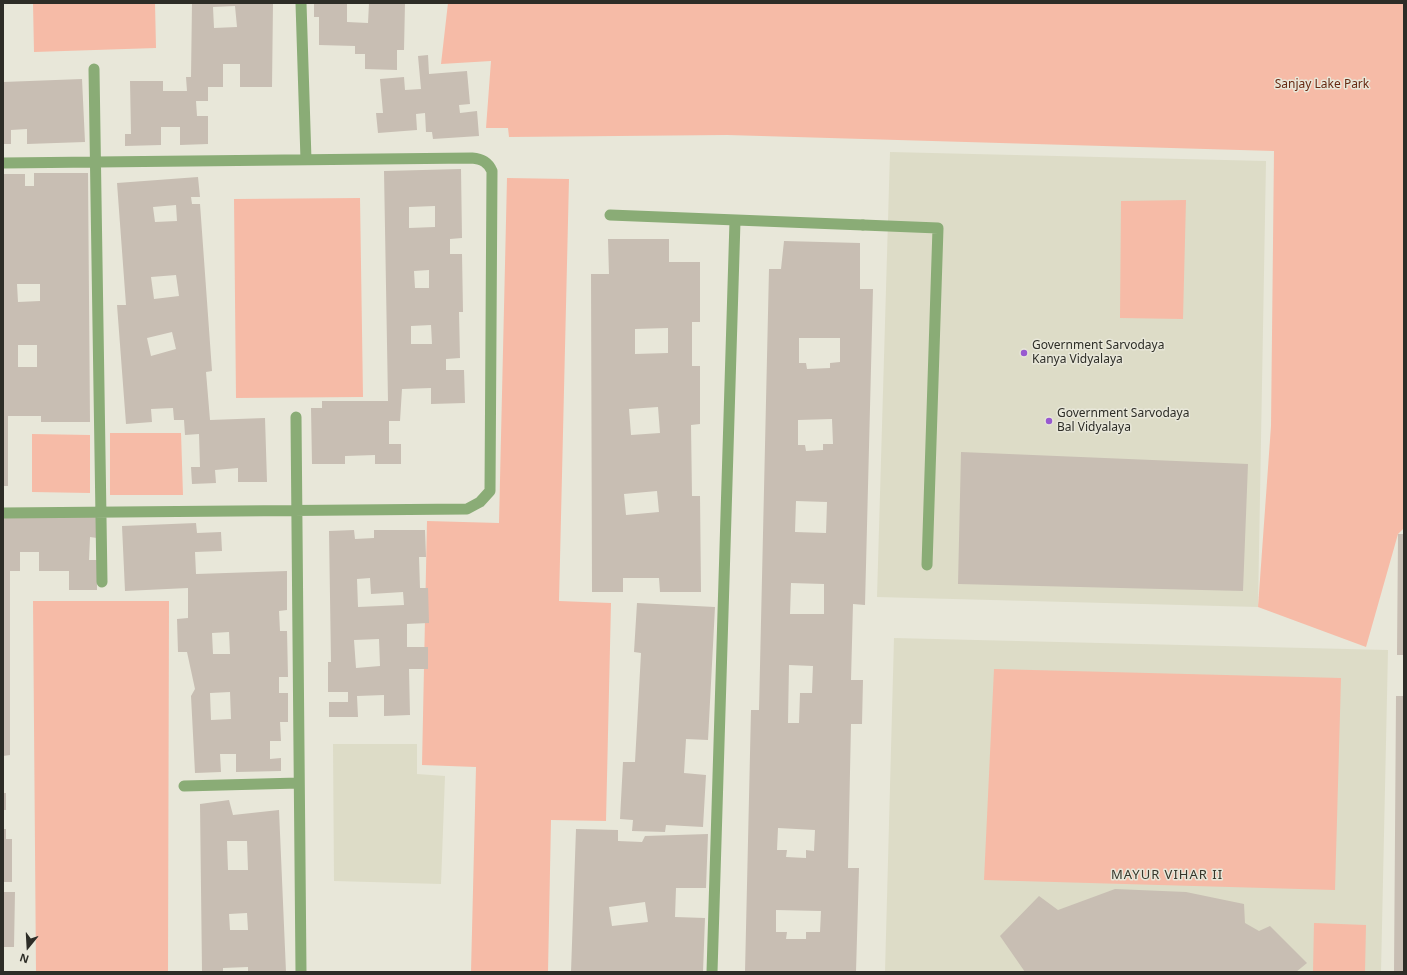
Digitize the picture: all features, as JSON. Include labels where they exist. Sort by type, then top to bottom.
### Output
[{"type":"street","points":[[301,3],[306,160]]},
{"type":"street","points":[[94,69],[102,582]]},
{"type":"street","points":[[3,163],[472,158],[484,161],[492,171],[490,491],[480,502],[467,509],[3,513]]},
{"type":"street","points":[[610,215],[938,228],[927,564]]},
{"type":"street","points":[[712,972],[735,221]]},
{"type":"street","points":[[296,417],[301,972]]},
{"type":"street","points":[[184,786],[299,784]]},
{"type":"shaded area","points":[[890,152],[1266,161],[1258,607],[877,597]]},
{"type":"shaded area","points":[[894,638],[1388,650],[1381,972],[885,972]]},
{"type":"shaded area","points":[[333,744],[417,744],[417,774],[445,776],[441,884],[334,881]]},
{"type":"green space","points":[[33,3],[155,3],[156,48],[34,52]]},
{"type":"green space","name":"Sanjay Lake Park","points":[[448,3],[1404,3],[1404,528],[1398,534],[1366,647],[1258,607],[1271,426],[1274,151],[727,135],[509,137],[508,128],[486,128],[491,61],[441,64]]},
{"type":"green space","points":[[507,178],[569,179],[559,601],[611,603],[606,821],[551,820],[548,972],[471,972],[476,767],[422,765],[427,521],[499,523]]},
{"type":"green space","points":[[360,198],[363,397],[236,398],[234,199]]},
{"type":"green space","points":[[1186,200],[1183,319],[1120,318],[1121,201]]},
{"type":"green space","points":[[110,433],[181,433],[183,495],[110,495]]},
{"type":"green space","points":[[32,434],[90,435],[90,493],[32,492]]},
{"type":"green space","points":[[33,601],[169,601],[168,972],[36,972]]},
{"type":"green space","points":[[994,669],[1341,678],[1335,890],[984,880]]},
{"type":"green space","points":[[1314,923],[1366,925],[1365,972],[1313,972]]},
{"type":"building","points":[[192,3],[273,3],[272,87],[240,87],[240,64],[223,64],[223,87],[208,87],[208,101],[196,101],[197,116],[208,116],[208,144],[180,145],[180,127],[161,127],[161,145],[125,146],[125,134],[131,134],[130,81],[163,81],[163,91],[187,91],[186,77],[191,77]],"holes":[[[235,6],[237,27],[214,28],[213,7]]]},
{"type":"building","points":[[314,3],[347,3],[347,22],[368,23],[369,3],[405,3],[404,50],[397,50],[397,70],[365,69],[365,54],[355,54],[355,46],[319,45],[319,17],[314,17]]},
{"type":"building","points":[[428,55],[429,74],[467,71],[470,104],[459,105],[460,113],[477,111],[479,136],[433,139],[432,132],[426,132],[425,113],[416,114],[417,130],[378,133],[376,113],[383,113],[380,79],[404,77],[405,90],[421,89],[418,56]]},
{"type":"building","points":[[82,79],[85,142],[27,144],[27,129],[11,130],[11,144],[3,144],[3,82]]},
{"type":"building","points":[[461,169],[462,238],[450,239],[450,254],[462,254],[463,312],[459,312],[460,358],[446,359],[446,370],[464,370],[465,403],[431,404],[431,388],[402,389],[400,421],[389,421],[389,444],[401,444],[401,464],[375,464],[375,455],[345,456],[345,464],[312,464],[311,408],[322,408],[322,401],[388,401],[384,171]],"holes":[[[435,206],[435,227],[409,228],[409,207]],[[429,270],[429,288],[415,288],[414,271]],[[431,325],[432,344],[411,344],[411,326]]]},
{"type":"building","points":[[34,173],[88,173],[90,422],[41,422],[41,416],[8,416],[8,486],[3,486],[3,174],[25,174],[25,186],[34,186]],"holes":[[[17,284],[40,284],[40,301],[18,302]],[[18,345],[37,345],[37,367],[18,367]]]},
{"type":"building","points":[[198,177],[200,197],[191,197],[192,204],[200,204],[212,371],[206,372],[210,420],[265,418],[267,482],[238,482],[238,468],[215,470],[216,483],[192,484],[191,467],[200,467],[199,434],[185,435],[184,420],[174,420],[173,408],[151,409],[152,422],[126,424],[117,305],[126,305],[117,183]],"holes":[[[176,205],[177,221],[155,222],[153,207]],[[176,275],[179,296],[154,299],[151,277]],[[172,332],[176,349],[151,356],[147,338]]]},
{"type":"building","points":[[608,239],[669,239],[669,262],[700,262],[700,322],[692,322],[692,366],[700,366],[700,424],[691,425],[692,496],[700,496],[701,592],[660,592],[659,578],[623,578],[623,592],[592,592],[591,274],[609,274]],"holes":[[[668,328],[668,353],[635,354],[635,329]],[[658,407],[660,433],[631,435],[629,409]],[[657,491],[659,512],[626,515],[624,494]]]},
{"type":"building","points":[[784,241],[860,243],[860,289],[873,289],[865,605],[853,604],[851,680],[863,680],[862,724],[851,724],[848,868],[859,868],[856,972],[745,972],[751,710],[759,710],[769,269],[781,269]],"holes":[[[799,338],[840,338],[840,362],[830,363],[830,368],[807,369],[806,363],[799,363]],[[832,419],[833,444],[823,444],[823,450],[806,451],[805,445],[798,445],[798,420]],[[796,501],[827,502],[826,533],[795,532]],[[791,583],[824,584],[824,614],[790,614]],[[789,665],[813,666],[812,693],[800,693],[799,723],[788,723]],[[778,828],[815,830],[814,851],[806,850],[806,858],[786,857],[787,850],[777,850]],[[776,910],[821,911],[820,932],[806,932],[806,939],[786,939],[787,932],[776,932]]]},
{"type":"building","points":[[961,452],[1248,464],[1243,591],[958,584]]},
{"type":"building","points":[[3,514],[97,514],[97,538],[90,537],[89,560],[97,560],[97,590],[69,590],[69,571],[39,571],[39,552],[20,552],[20,571],[10,571],[10,755],[3,756]]},
{"type":"building","points":[[196,523],[197,533],[221,532],[222,551],[195,552],[196,574],[287,571],[287,610],[279,611],[280,631],[287,631],[288,677],[279,677],[279,693],[288,693],[288,722],[280,722],[281,741],[270,741],[270,759],[281,758],[281,771],[236,772],[236,754],[220,754],[221,772],[195,773],[191,696],[195,689],[187,652],[178,652],[177,619],[188,618],[188,588],[125,591],[122,526]],"holes":[[[229,632],[230,654],[213,654],[212,633]],[[230,692],[231,719],[211,720],[210,693]]]},
{"type":"building","points":[[354,530],[355,539],[374,538],[374,530],[425,530],[426,557],[419,557],[420,588],[428,588],[429,623],[407,624],[407,647],[428,647],[428,669],[409,669],[410,715],[384,716],[384,695],[357,696],[358,717],[329,717],[329,702],[348,702],[348,692],[328,692],[328,662],[331,662],[329,531]],"holes":[[[370,578],[371,594],[403,592],[404,605],[358,607],[357,579]],[[379,639],[380,666],[356,668],[354,640]]]},
{"type":"building","points":[[1398,534],[1404,534],[1404,655],[1397,655]]},
{"type":"building","points":[[637,603],[715,607],[708,740],[686,739],[684,773],[706,775],[703,827],[666,825],[665,832],[632,831],[633,820],[620,819],[623,762],[635,762],[641,653],[634,652]]},
{"type":"building","points":[[1396,696],[1404,696],[1404,972],[1394,972]]},
{"type":"building","points":[[3,793],[6,793],[6,810],[3,810]]},
{"type":"building","points":[[229,800],[233,815],[279,810],[286,972],[248,972],[248,967],[223,968],[223,972],[202,972],[200,804]],"holes":[[[227,841],[247,841],[248,870],[228,870]],[[247,913],[248,930],[230,930],[229,914]]]},
{"type":"building","points":[[3,829],[6,829],[6,839],[12,839],[12,882],[3,882]]},
{"type":"building","points":[[576,829],[618,830],[618,841],[642,842],[645,836],[708,834],[706,888],[676,888],[675,917],[705,918],[703,972],[571,972]],"holes":[[[645,902],[648,922],[612,926],[609,907]]]},
{"type":"building","points":[[1115,889],[1186,892],[1244,904],[1245,923],[1259,931],[1270,926],[1307,963],[1296,972],[1025,972],[1000,936],[1039,896],[1058,910]]},
{"type":"building","points":[[3,892],[15,892],[14,947],[3,947]]},
{"type":"place","name":"Government Sarvodaya Kanya Vidyalaya","points":[[1024,353]]},
{"type":"place","name":"Government Sarvodaya Bal Vidyalaya","points":[[1049,421]]},
{"type":"district","name":"MAYUR VIHAR II","points":[[1167,875]]}]
